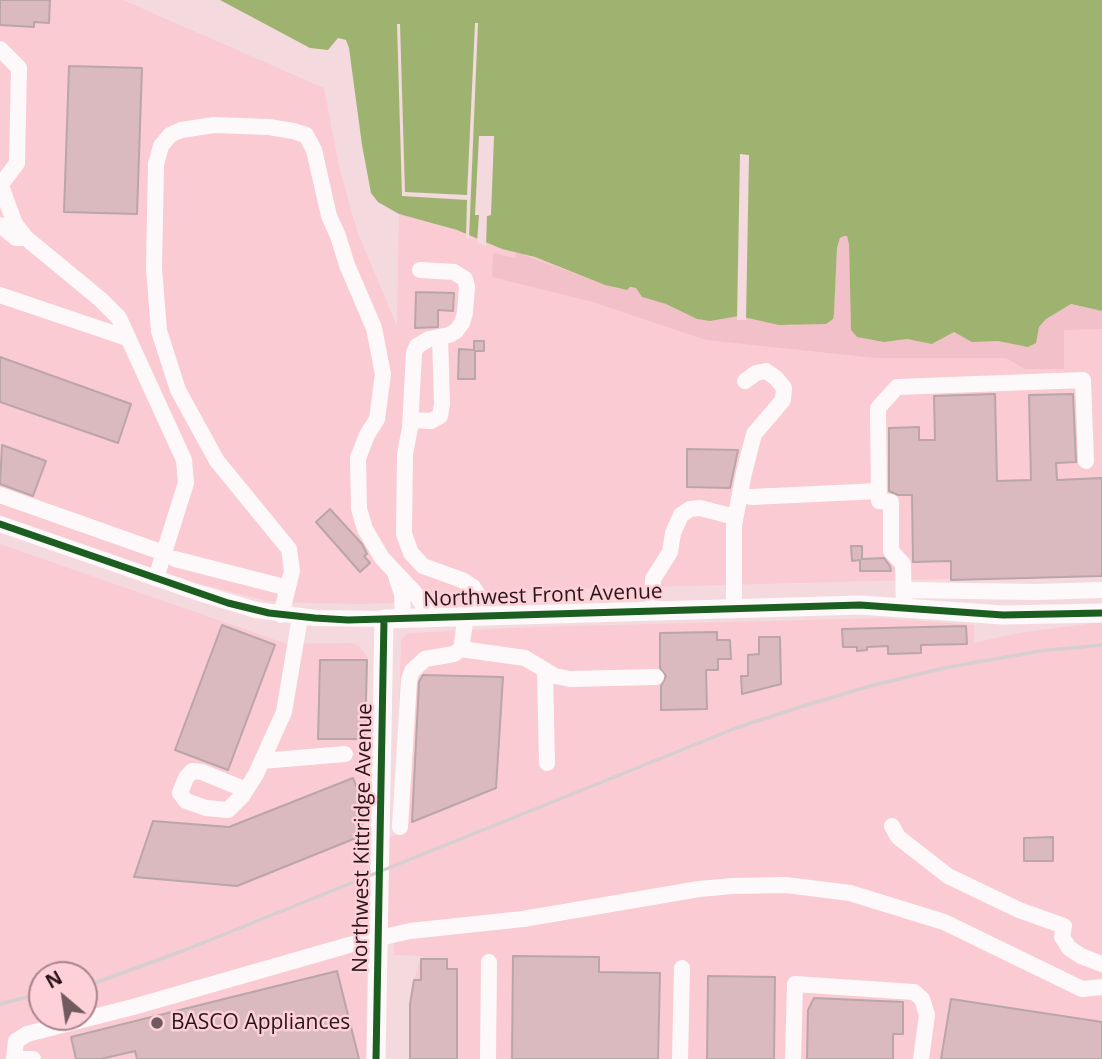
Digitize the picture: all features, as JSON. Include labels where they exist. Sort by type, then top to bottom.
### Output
[{"type":"main road","name":"Northwest Front Avenue","points":[[394,618],[839,605],[904,598],[961,613],[1027,616],[1102,613]]},
{"type":"main road","name":"Northwest Kittridge Avenue","points":[[376,1059],[382,717],[394,618]]},
{"type":"street","points":[[0,49],[19,68],[17,163],[0,186],[15,224],[26,238],[110,308],[118,318],[186,467],[184,492],[168,552],[156,578]]},
{"type":"street","points":[[281,615],[292,571],[289,550],[217,461],[178,390],[159,331],[154,268],[156,164],[161,146],[170,135],[214,125],[293,131],[306,135],[314,150],[330,216],[346,265],[374,328],[380,350],[383,374],[377,419],[358,458],[359,509],[365,529],[382,558],[414,592],[432,617]]},
{"type":"street","points":[[0,225],[16,238],[26,238]]},
{"type":"street","points":[[400,827],[408,680],[412,671],[425,659],[454,654],[461,649],[478,595],[473,587],[462,580],[423,566],[411,553],[406,541],[405,454],[411,420],[414,353],[421,343],[456,331],[462,323],[466,300],[465,279],[454,272],[419,270]]},
{"type":"street","points":[[0,295],[127,338]]},
{"type":"street","points":[[411,420],[431,421],[440,416],[440,337]]},
{"type":"street","points":[[734,608],[736,517],[754,434],[783,400],[784,388],[766,371],[756,373],[745,382]]},
{"type":"street","points":[[1086,461],[1083,380],[897,387],[878,408],[880,501],[891,502],[891,551],[903,564],[904,598],[1102,590]]},
{"type":"street","points":[[751,497],[879,491]]},
{"type":"street","points":[[0,495],[168,552],[289,588]]},
{"type":"street","points":[[652,610],[653,579],[670,552],[673,533],[681,515],[690,509],[700,508],[736,517]]},
{"type":"street","name":"Northwest Front Avenue","points":[[0,524],[243,607],[300,617],[348,620],[394,618]]},
{"type":"street","points":[[168,552],[183,576],[184,588]]},
{"type":"street","points":[[393,569],[401,588],[394,618]]},
{"type":"street","points":[[1027,616],[1028,592]]},
{"type":"street","points":[[246,790],[284,712],[300,617]]},
{"type":"street","points":[[461,649],[525,658],[555,676],[570,679],[656,677]]},
{"type":"street","points":[[545,671],[547,763]]},
{"type":"street","points":[[262,761],[345,754]]},
{"type":"street","points":[[892,826],[898,837],[948,876],[1004,904],[1065,926],[1062,937],[1069,948],[1102,964]]},
{"type":"street","points":[[33,1059],[14,1059],[16,1041],[27,1034],[133,1007],[361,942],[410,931],[523,919],[732,886],[803,886],[850,893],[944,922],[1076,987],[1087,990],[1102,986]]},
{"type":"street","points":[[488,1059],[489,962]]},
{"type":"street","points":[[680,1059],[682,968]]},
{"type":"street","points":[[793,1059],[795,984],[914,992],[922,999],[927,1015],[921,1059]]},
{"type":"shaded area","points":[[0,0],[123,0],[324,88],[339,166],[357,231],[397,326],[399,214],[457,230],[502,249],[523,254],[1102,311],[1102,575],[493,591],[492,600],[303,603],[267,601],[193,582],[0,515]]},
{"type":"shaded area","points":[[220,0],[1102,0],[1102,311],[1071,304],[1046,319],[1039,327],[1036,343],[1028,347],[998,341],[972,342],[954,332],[932,344],[907,339],[884,342],[857,337],[851,330],[849,245],[847,236],[844,236],[840,238],[837,248],[833,319],[826,324],[779,325],[739,316],[710,321],[697,319],[666,304],[642,297],[636,288],[630,287],[627,290],[605,285],[535,257],[502,249],[457,230],[399,214],[378,202],[371,193],[346,40],[338,38],[328,50],[310,48]]},
{"type":"shaded area","points":[[847,236],[849,245],[851,330],[863,338],[884,342],[907,339],[935,343],[954,332],[972,342],[998,341],[1024,346],[1036,343],[1039,327],[1046,319],[1071,304],[1102,311],[1102,329],[1064,330],[1064,369],[1025,369],[1006,358],[876,358],[706,340],[593,302],[492,277],[493,253],[515,258],[516,252],[605,285],[621,289],[636,288],[642,297],[666,304],[697,319],[710,321],[739,316],[792,326],[834,314],[837,248],[840,238]]},
{"type":"shaded area","points":[[0,544],[287,644],[354,643],[359,646],[368,658],[365,845],[396,835],[401,639],[409,633],[884,618],[974,625],[974,643],[1018,633],[1102,622],[1102,1059],[410,1059],[410,1004],[421,956],[394,955],[394,939],[367,947],[366,1059],[0,1059]]},
{"type":"pier","points":[[475,23],[478,23],[469,239],[466,238],[467,200],[402,196],[397,24],[400,24],[405,192],[467,195]]},
{"type":"pier","points":[[479,136],[494,136],[491,215],[487,216],[486,246],[477,243],[479,215],[475,215]]},
{"type":"pier","points":[[740,154],[749,155],[746,320],[737,320]]},
{"type":"building","points":[[0,0],[50,0],[49,23],[34,22],[34,27],[0,25]]},
{"type":"building","points":[[69,66],[142,68],[137,214],[64,212]]},
{"type":"building","points":[[416,292],[454,293],[453,311],[438,310],[438,327],[415,328]]},
{"type":"building","points":[[474,341],[484,341],[484,351],[475,351],[475,379],[458,379],[459,349],[474,350]]},
{"type":"building","points":[[0,357],[131,404],[118,443],[0,402]]},
{"type":"building","points":[[995,394],[997,481],[1031,480],[1029,395],[1073,394],[1076,462],[1056,463],[1057,480],[1102,478],[1102,576],[951,580],[951,561],[913,562],[912,495],[898,495],[889,491],[889,428],[919,427],[919,440],[935,440],[934,396]]},
{"type":"building","points":[[2,445],[46,461],[33,496],[0,484]]},
{"type":"building","points":[[687,449],[738,450],[730,488],[687,487]]},
{"type":"building","points":[[330,509],[362,544],[367,554],[364,556],[370,563],[360,572],[316,522]]},
{"type":"building","points":[[851,546],[862,546],[862,559],[884,558],[891,571],[860,571],[860,560],[852,561]]},
{"type":"building","points":[[222,625],[275,645],[228,770],[175,750]]},
{"type":"building","points":[[966,626],[967,644],[921,645],[921,653],[888,654],[888,646],[867,647],[867,650],[857,651],[857,647],[843,647],[842,629]]},
{"type":"building","points":[[717,632],[717,640],[730,640],[731,659],[718,659],[718,670],[706,670],[707,709],[661,710],[661,686],[666,676],[660,668],[660,633]]},
{"type":"building","points":[[759,637],[780,637],[781,684],[742,694],[741,676],[748,676],[748,655],[759,654]]},
{"type":"building","points":[[320,660],[367,660],[365,739],[318,739]]},
{"type":"building","points":[[423,675],[503,677],[496,788],[412,822],[419,682]]},
{"type":"building","points":[[353,778],[363,803],[361,836],[237,886],[134,877],[153,821],[229,827]]},
{"type":"building","points":[[1053,837],[1053,861],[1024,861],[1024,838]]},
{"type":"building","points":[[513,956],[599,957],[599,972],[660,973],[658,1059],[512,1059]]},
{"type":"building","points":[[421,959],[447,959],[447,969],[457,969],[457,1059],[410,1059],[410,1004],[414,980],[421,980]]},
{"type":"building","points":[[337,971],[359,1059],[137,1059],[135,1051],[101,1059],[76,1059],[71,1037]]},
{"type":"building","points":[[708,976],[775,977],[774,1059],[707,1059]]},
{"type":"building","points":[[814,998],[903,1002],[903,1034],[893,1034],[893,1059],[807,1059],[808,1010]]},
{"type":"building","points":[[951,999],[1102,1022],[1102,1059],[941,1059]]},
{"type":"railway","points":[[98,982],[185,950],[736,728],[870,686],[944,668],[1040,651],[1102,645]]},
{"type":"railway","points":[[0,1004],[28,997]]},
{"type":"cycle path","points":[[0,524],[228,603],[269,613],[315,618],[348,620],[860,605],[1003,615],[1102,613]]},
{"type":"cycle path","points":[[376,1059],[384,619]]},
{"type":"place","name":"BASCO Appliances","points":[[157,1023]]}]
